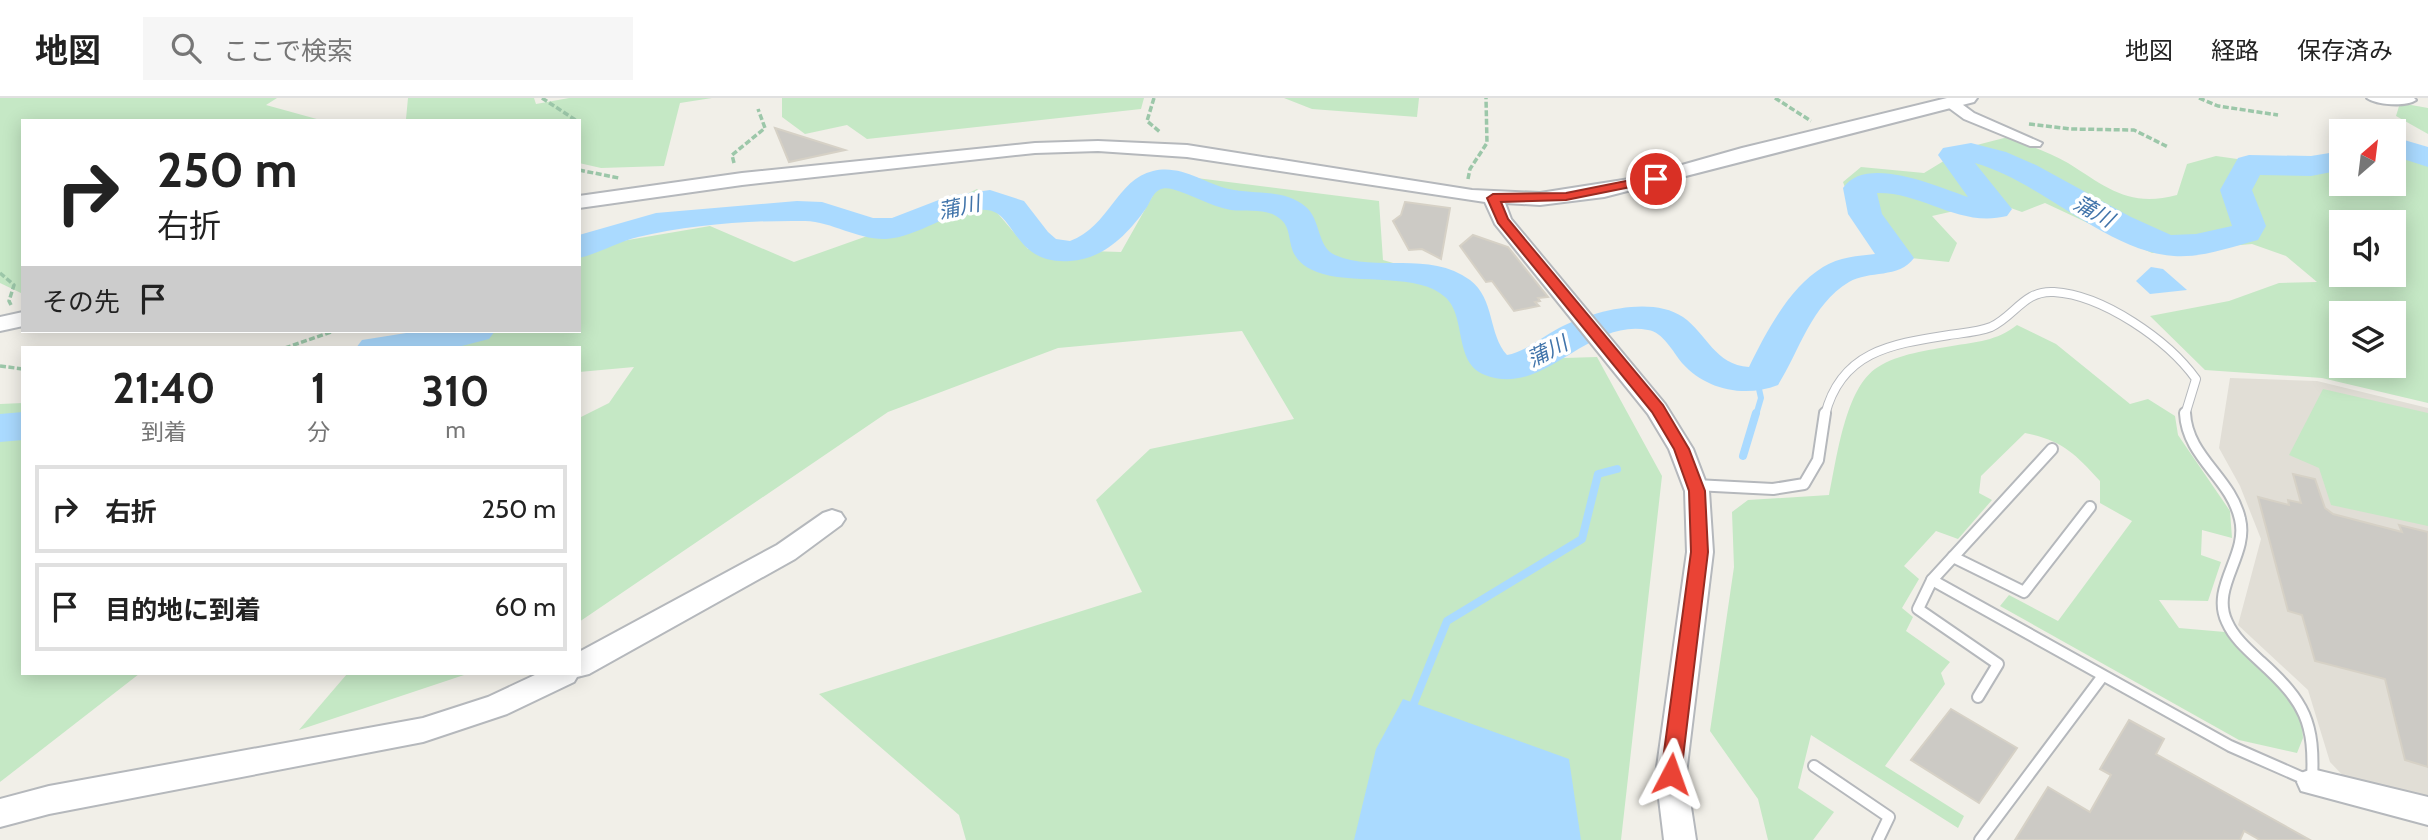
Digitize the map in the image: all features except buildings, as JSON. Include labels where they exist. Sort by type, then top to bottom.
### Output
[{"type":"street","points":[[2374,98],[2409,100]]},
{"type":"street","points":[[581,202],[742,179],[1035,148],[1125,146],[1184,150],[1472,196],[1540,199],[1604,191],[1959,100],[1969,116],[2035,144]]},
{"type":"street","points":[[1493,198],[1502,220],[1622,364],[1672,430],[1695,485],[1700,509],[1700,552],[1671,774],[1680,840]]},
{"type":"street","points":[[581,665],[786,552],[832,519]]},
{"type":"street","points":[[0,813],[49,800],[423,730],[496,706],[562,675]]},
{"type":"street","points":[[2312,782],[2428,811]]},
{"type":"lane","points":[[1695,485],[1773,489],[1804,484],[1818,466],[1822,418],[1836,384],[1847,370],[1872,353],[1900,344],[1988,328],[2005,317],[2018,303],[2037,293],[2072,295],[2106,307],[2186,364],[2196,379],[2185,414],[2186,427],[2200,455],[2228,491],[2241,521],[2242,536],[2222,598],[2222,612],[2245,648],[2284,683],[2309,716],[2315,738],[2312,782],[2230,746],[1931,580]]},
{"type":"lane","points":[[1978,697],[1998,664],[1919,609],[1931,580],[2052,449]]},
{"type":"lane","points":[[1953,557],[2024,592],[2090,507]]},
{"type":"lane","points":[[1980,840],[2102,677]]},
{"type":"lane","points":[[1814,766],[1889,817],[1878,840]]},
{"type":"path","points":[[542,98],[574,119]]},
{"type":"path","points":[[1154,98],[1147,121],[1149,125],[1176,138],[1185,146],[1184,150]]},
{"type":"path","points":[[1472,196],[1468,182],[1470,169],[1487,144],[1486,98]]},
{"type":"path","points":[[1775,98],[1829,132]]},
{"type":"path","points":[[2199,98],[2218,106],[2278,116]]},
{"type":"path","points":[[742,179],[732,155],[762,133],[764,118],[758,109]]},
{"type":"path","points":[[2026,123],[2071,129],[2134,130],[2168,147]]},
{"type":"path","points":[[0,273],[15,285],[9,300],[14,311],[11,322]]},
{"type":"path","points":[[291,346],[328,333]]},
{"type":"path","points":[[0,366],[21,369]]},
{"type":"shaded area","points":[[2230,378],[2317,381],[2428,408],[2428,801],[2351,784],[2330,762],[2308,690],[2238,625],[2261,539],[2240,486],[2219,448]]},
{"type":"green space","points":[[0,98],[277,98],[266,105],[317,119],[21,119],[21,293],[0,283]]},
{"type":"green space","points":[[408,98],[534,98],[536,104],[569,98],[712,98],[680,103],[664,166],[601,168],[581,163],[581,119],[406,119]]},
{"type":"green space","points":[[782,98],[1144,98],[1141,109],[867,139],[847,125],[805,134],[782,117]]},
{"type":"green space","points":[[1284,98],[1419,98],[1417,117],[1312,109]]},
{"type":"green space","points":[[2400,103],[2428,108],[2428,134],[2406,122],[2406,119],[2396,116]]},
{"type":"green space","points":[[2008,137],[2061,159],[2094,180],[2131,197],[2145,199],[2177,195],[2187,164],[2216,156],[2280,165],[2329,154],[2329,196],[2406,196],[2406,150],[2428,154],[2428,403],[2322,378],[2205,370],[2150,316],[2229,301],[2279,283],[2317,282],[2286,256],[2252,244],[2152,253],[2045,203],[2022,212],[1994,202],[1932,216],[1957,243],[1949,262],[1882,255],[1852,206],[1843,182],[1861,167],[1924,173],[1965,148]]},
{"type":"green space","points":[[1165,174],[1379,201],[1383,260],[1447,279],[1502,360],[1597,357],[1662,476],[1621,840],[966,840],[959,815],[819,694],[1142,592],[1096,500],[1150,449],[1294,419],[1242,331],[1058,348],[888,412],[581,621],[581,417],[609,403],[634,367],[581,372],[581,346],[385,346],[467,333],[581,333],[581,256],[587,247],[710,226],[794,262],[918,218],[977,189],[1028,249],[1121,252]]},
{"type":"green space","points":[[2017,325],[2056,344],[2130,404],[2148,399],[2175,416],[2178,435],[2230,511],[2232,538],[2202,530],[2201,555],[2221,562],[2208,601],[2159,600],[2179,628],[2225,632],[2271,675],[2301,713],[2303,738],[2297,753],[2239,740],[2000,606],[2009,595],[2058,621],[2132,521],[2100,503],[2100,481],[2075,456],[2059,444],[2025,433],[1981,476],[1979,493],[1992,500],[1958,539],[1936,531],[1904,566],[1919,579],[1902,608],[1913,617],[1906,631],[1950,662],[1941,673],[1945,684],[1885,766],[1964,816],[1958,828],[1811,735],[1798,788],[1834,812],[1813,840],[1768,840],[1758,799],[1710,731],[1734,567],[1732,512],[1748,500],[1829,495],[1839,444],[1850,407],[1867,377],[1878,367],[1914,353],[1994,338]]},
{"type":"green space","points":[[2323,389],[2428,413],[2428,526],[2331,505],[2319,468],[2289,455]]},
{"type":"green space","points":[[21,403],[21,675],[138,675],[0,782],[0,404]]},
{"type":"green space","points":[[346,675],[464,675],[299,730]]},
{"type":"water","points":[[2151,267],[2163,269],[2187,290],[2150,294],[2136,281]]},
{"type":"water","points":[[1403,699],[1569,759],[1581,840],[1354,840],[1376,749]]},
{"type":"waterway","name":"蒲川","points":[[2406,150],[2428,157]]},
{"type":"waterway","name":"蒲川","points":[[581,247],[603,237],[656,223],[797,211],[827,213],[884,229],[905,225],[961,203],[990,200],[1012,208],[1036,240],[1044,246],[1070,251],[1089,245],[1106,234],[1146,184],[1167,179],[1180,181],[1223,198],[1266,202],[1291,211],[1301,222],[1309,251],[1322,262],[1356,270],[1425,275],[1457,288],[1471,308],[1482,347],[1494,365],[1504,368],[1522,365],[1585,331],[1610,323],[1645,318],[1659,319],[1670,326],[1710,368],[1724,376],[1751,380],[1764,376],[1798,314],[1822,285],[1849,268],[1896,258],[1865,214],[1859,188],[1875,183],[1893,183],[1965,207],[1995,209],[1955,160],[1954,155],[1971,153],[1995,159],[2024,172],[2146,238],[2167,245],[2186,246],[2246,233],[2249,226],[2236,190],[2249,165],[2311,166],[2329,163]]},
{"type":"waterway","name":"蒲川","points":[[391,346],[440,340],[468,333]]},
{"type":"waterway","points":[[1756,415],[1761,398],[1757,380]]},
{"type":"waterway","points":[[1743,456],[1756,413]]},
{"type":"waterway","name":"蒲川","points":[[0,428],[21,426]]},
{"type":"waterway","points":[[1414,703],[1447,621],[1582,539],[1598,474],[1617,469]]},
{"type":"route","points":[[1656,179],[1566,197],[1512,200],[1493,198],[1502,220],[1622,364],[1672,430],[1697,491],[1701,529],[1700,552],[1671,774]]}]
